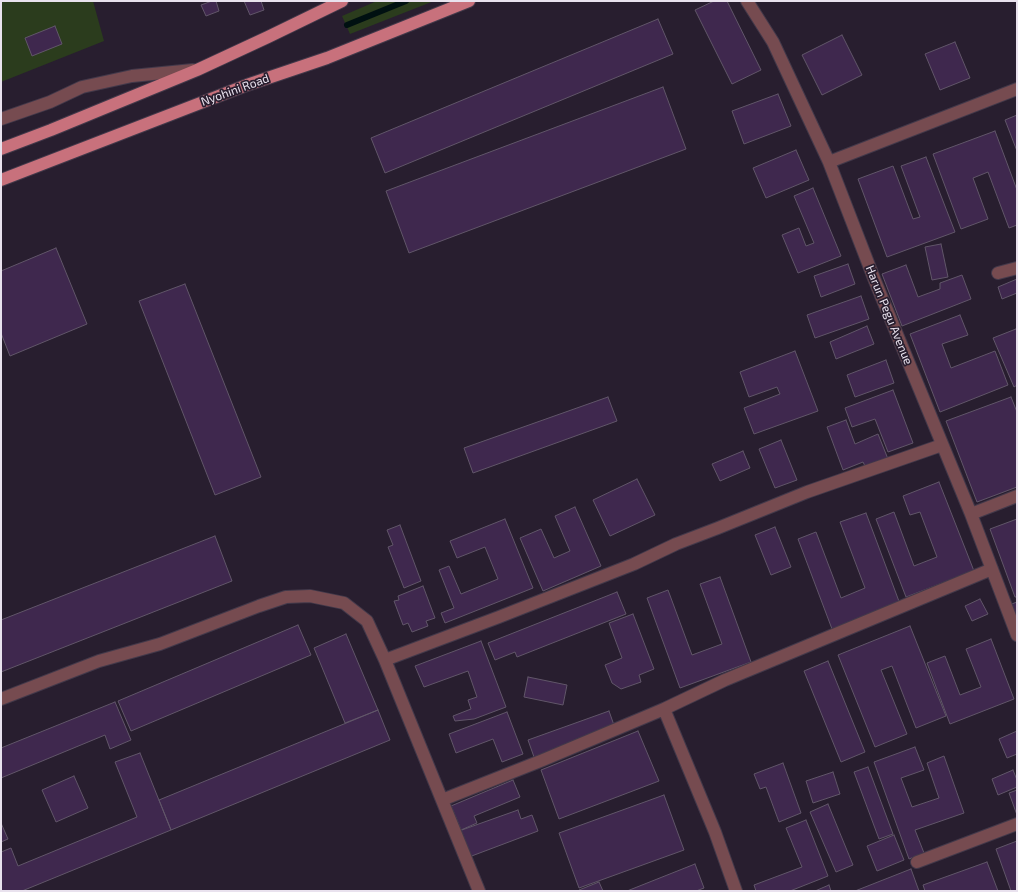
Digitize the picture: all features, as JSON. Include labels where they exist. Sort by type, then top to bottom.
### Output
[{"type":"main road","points":[[1,148],[51,130],[197,70],[342,1]]},
{"type":"main road","name":"Nyohini Road","points":[[1,180],[247,85],[327,58],[469,1]]},
{"type":"street","name":"Harun Pegu Avenue","points":[[747,1],[773,42],[829,162],[875,281],[971,514],[1017,636]]},
{"type":"street","points":[[1,119],[50,102],[82,88],[132,76],[197,70]]},
{"type":"street","points":[[829,162],[1017,89]]},
{"type":"street","points":[[998,273],[1017,268]]},
{"type":"street","points":[[385,660],[634,564],[676,544],[807,492],[942,445]]},
{"type":"street","points":[[971,514],[1017,496]]},
{"type":"street","points":[[442,800],[544,760],[664,709],[724,680],[992,569]]},
{"type":"street","points":[[1,699],[99,661],[160,644],[286,596],[310,596],[344,603],[367,621],[385,660],[479,891]]},
{"type":"street","points":[[664,709],[715,832],[736,891]]},
{"type":"street","points":[[917,862],[1017,824]]},
{"type":"green space","points":[[1,1],[93,1],[104,41],[1,82]]},
{"type":"green space","points":[[377,1],[434,1],[350,34],[342,16]]},
{"type":"building","points":[[216,1],[219,11],[206,16],[201,5]]},
{"type":"building","points":[[244,1],[261,1],[264,10],[250,15]]},
{"type":"building","points":[[714,1],[727,1],[761,70],[732,84],[695,10]]},
{"type":"building","points":[[658,19],[673,54],[385,173],[371,138]]},
{"type":"building","points":[[55,26],[62,44],[32,56],[25,38]]},
{"type":"building","points":[[842,35],[862,75],[822,95],[802,55]]},
{"type":"building","points":[[955,42],[970,78],[940,90],[925,54]]},
{"type":"building","points":[[663,87],[686,149],[409,253],[386,191]]},
{"type":"building","points":[[778,94],[791,126],[744,144],[732,111]]},
{"type":"building","points":[[1017,115],[1017,151],[1005,120]]},
{"type":"building","points":[[995,131],[1017,190],[1017,225],[1009,228],[988,172],[973,178],[988,219],[961,229],[933,154]]},
{"type":"building","points":[[796,150],[809,180],[766,198],[753,168]]},
{"type":"building","points":[[926,157],[955,232],[887,257],[858,179],[893,166],[913,219],[920,217],[901,166]]},
{"type":"building","points":[[813,188],[841,256],[798,273],[782,235],[799,228],[806,246],[814,243],[794,196]]},
{"type":"building","points":[[941,244],[948,277],[932,280],[925,247]]},
{"type":"building","points":[[56,248],[87,324],[10,356],[1,333],[1,271]]},
{"type":"building","points":[[848,264],[855,284],[821,297],[814,276]]},
{"type":"building","points":[[906,265],[918,297],[940,289],[940,283],[962,275],[971,299],[902,326],[882,274]]},
{"type":"building","points":[[1017,279],[1017,293],[1002,299],[998,287]]},
{"type":"building","points":[[185,284],[261,477],[215,495],[139,301]]},
{"type":"building","points":[[861,296],[869,319],[815,338],[807,315]]},
{"type":"building","points":[[960,315],[968,335],[942,344],[951,368],[995,351],[1008,385],[940,412],[910,334]]},
{"type":"building","points":[[867,326],[874,344],[836,359],[830,342]]},
{"type":"building","points":[[1016,329],[1017,385],[1014,387],[993,338]]},
{"type":"building","points":[[795,351],[818,411],[754,434],[744,408],[780,394],[777,387],[749,397],[740,372]]},
{"type":"building","points":[[886,360],[894,383],[855,397],[847,375]]},
{"type":"building","points":[[893,390],[913,443],[888,452],[875,419],[852,427],[845,408]]},
{"type":"building","points":[[608,397],[617,421],[473,473],[464,448]]},
{"type":"building","points":[[1011,397],[1017,412],[1017,487],[977,502],[946,421]]},
{"type":"building","points":[[846,420],[855,444],[878,434],[888,459],[866,468],[863,462],[843,470],[827,427]]},
{"type":"building","points":[[781,440],[797,480],[775,488],[759,449]]},
{"type":"building","points":[[743,451],[750,468],[720,481],[712,464]]},
{"type":"building","points":[[637,479],[655,515],[610,536],[593,500]]},
{"type":"building","points":[[939,482],[974,571],[906,597],[876,519],[894,512],[914,566],[937,557],[920,512],[910,515],[903,496]]},
{"type":"building","points":[[575,507],[601,566],[543,591],[520,538],[541,529],[554,558],[570,551],[555,516]]},
{"type":"building","points":[[866,513],[900,604],[832,629],[798,539],[816,532],[841,598],[865,588],[840,522]]},
{"type":"building","points":[[505,519],[533,588],[445,623],[441,613],[454,608],[439,570],[449,566],[461,594],[498,579],[485,547],[457,558],[450,541]]},
{"type":"building","points":[[1017,519],[1017,597],[1015,597],[990,529]]},
{"type":"building","points":[[400,525],[421,581],[404,588],[388,547],[393,545],[387,530]]},
{"type":"building","points":[[775,527],[791,567],[771,575],[755,535]]},
{"type":"building","points":[[215,536],[232,581],[1,672],[1,620]]},
{"type":"building","points":[[720,577],[751,662],[680,688],[647,598],[668,590],[692,655],[722,644],[700,584]]},
{"type":"building","points":[[423,586],[435,618],[426,621],[428,626],[412,632],[408,623],[403,625],[394,601],[399,600],[398,596]]},
{"type":"building","points":[[617,592],[626,614],[517,657],[515,652],[495,660],[488,643]]},
{"type":"building","points":[[980,599],[988,614],[972,621],[965,606]]},
{"type":"building","points":[[1017,602],[1017,634],[1009,605]]},
{"type":"building","points":[[633,614],[654,669],[639,675],[641,682],[621,689],[612,683],[605,665],[622,658],[609,623]]},
{"type":"building","points":[[298,625],[311,655],[131,731],[118,701]]},
{"type":"building","points":[[910,626],[946,716],[916,728],[892,666],[881,670],[907,734],[875,747],[838,655]]},
{"type":"building","points":[[346,634],[378,710],[345,723],[314,648]]},
{"type":"building","points":[[991,639],[1014,699],[950,724],[927,663],[945,656],[960,695],[981,687],[966,649]]},
{"type":"building","points":[[481,641],[506,707],[474,719],[455,721],[453,716],[471,709],[468,700],[477,697],[468,671],[424,687],[415,666]]},
{"type":"building","points":[[828,661],[865,752],[841,762],[804,671]]},
{"type":"building","points":[[528,677],[567,685],[563,705],[524,697]]},
{"type":"building","points":[[115,702],[131,740],[110,749],[105,735],[1,778],[1,748]]},
{"type":"building","points":[[378,710],[390,740],[171,830],[159,800]]},
{"type":"building","points":[[609,711],[615,728],[534,757],[528,740]]},
{"type":"building","points":[[507,712],[523,754],[502,762],[493,739],[456,753],[449,734]]},
{"type":"building","points":[[638,731],[659,781],[559,819],[541,770]]},
{"type":"building","points":[[1017,731],[1017,754],[1007,758],[999,739]]},
{"type":"building","points":[[915,747],[924,770],[901,778],[912,807],[939,798],[927,763],[944,756],[964,813],[915,830],[924,853],[909,859],[874,762]]},
{"type":"building","points":[[140,753],[171,830],[22,891],[1,891],[1,852],[11,848],[18,866],[137,817],[115,762]]},
{"type":"building","points":[[783,763],[801,813],[779,822],[766,787],[760,789],[754,774]]},
{"type":"building","points":[[868,767],[893,834],[879,839],[854,772]]},
{"type":"building","points":[[1013,770],[1017,780],[1017,787],[998,795],[992,779]]},
{"type":"building","points":[[833,772],[840,794],[813,803],[806,781]]},
{"type":"building","points":[[74,776],[88,808],[56,822],[42,790]]},
{"type":"building","points":[[513,780],[520,797],[474,816],[477,823],[461,830],[451,806]]},
{"type":"building","points":[[1017,790],[1017,815],[1009,793]]},
{"type":"building","points":[[664,795],[684,850],[579,888],[559,833]]},
{"type":"building","points":[[828,804],[853,865],[836,872],[810,812]]},
{"type":"building","points":[[518,810],[521,819],[532,815],[538,831],[469,857],[459,831]]},
{"type":"building","points":[[806,820],[828,876],[790,891],[756,891],[754,885],[802,867],[786,828]]},
{"type":"building","points":[[1,823],[8,839],[1,842]]},
{"type":"building","points":[[894,835],[904,860],[877,871],[867,846]]},
{"type":"building","points":[[1017,841],[1017,891],[1011,891],[996,849]]},
{"type":"building","points":[[987,862],[998,891],[925,891],[923,885]]},
{"type":"building","points":[[695,864],[704,888],[696,891],[627,891]]},
{"type":"building","points":[[911,869],[919,891],[855,891]]},
{"type":"building","points":[[599,882],[603,891],[579,890]]},
{"type":"building","points":[[829,885],[831,891],[815,891]]},
{"type":"waterway","points":[[347,25],[406,1]]}]
